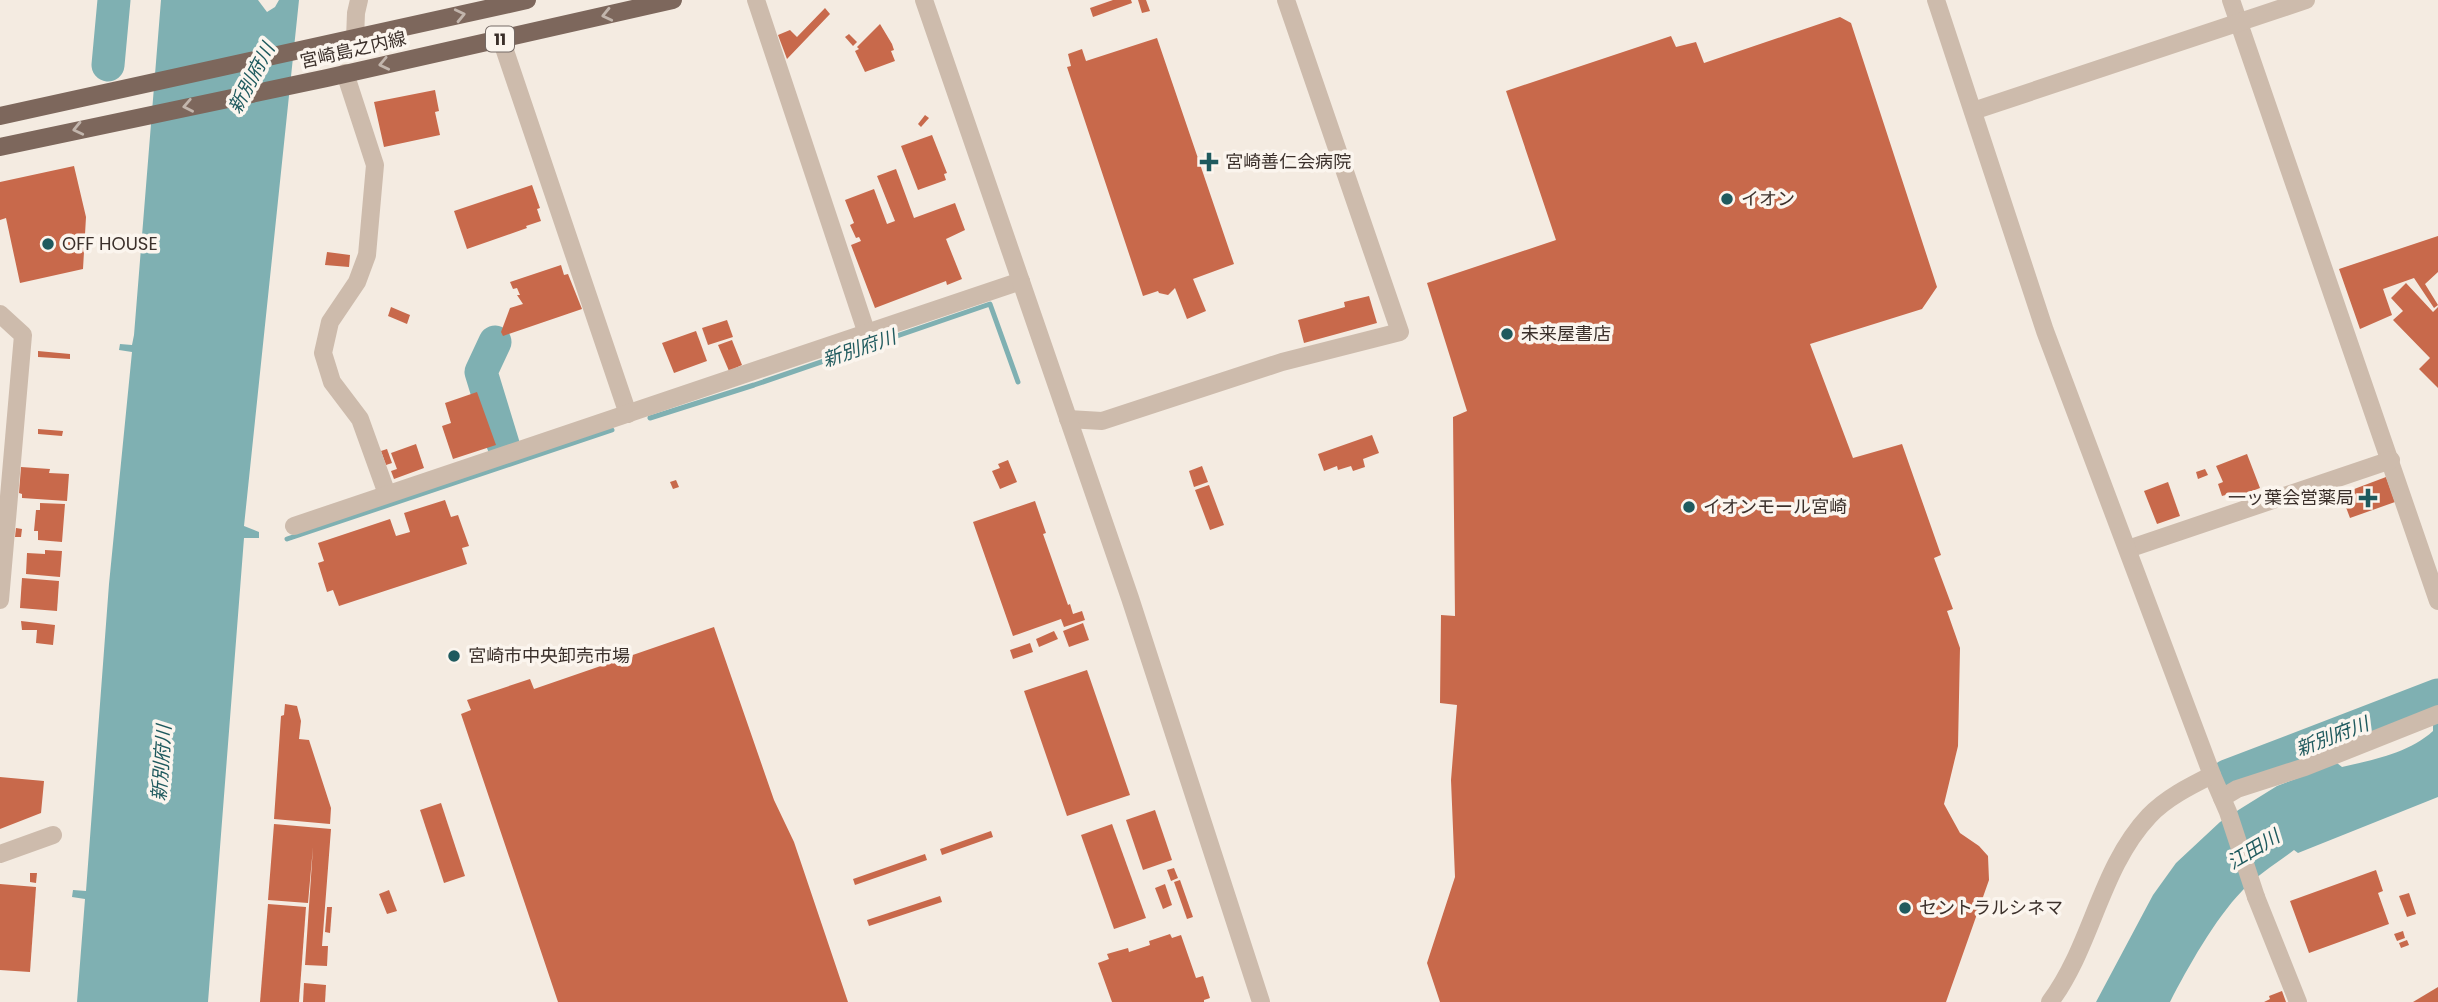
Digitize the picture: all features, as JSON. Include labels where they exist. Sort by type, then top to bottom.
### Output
[{"type":"main road","name":"宮崎島之内線","points":[[0,116],[321,47],[491,4],[527,0]]},
{"type":"main road","name":"宮崎島之内線","points":[[0,147],[327,78],[673,0]]},
{"type":"street","points":[[355,39],[359,0]]},
{"type":"street","points":[[756,0],[867,334]]},
{"type":"street","points":[[925,0],[1135,611],[1261,1002]]},
{"type":"street","points":[[1068,419],[1102,421],[1282,362],[1400,332],[1286,0]]},
{"type":"street","points":[[1936,0],[2045,331],[2225,805],[2256,897],[2298,1002]]},
{"type":"street","points":[[2231,0],[2438,601]]},
{"type":"street","points":[[1973,111],[2306,0]]},
{"type":"street","points":[[501,39],[628,414]]},
{"type":"street","points":[[345,73],[375,165],[367,255],[357,282],[330,322],[323,353],[332,382],[360,419],[387,494]]},
{"type":"street","points":[[294,526],[1021,281]]},
{"type":"street","points":[[0,314],[23,335],[0,600]]},
{"type":"street","points":[[2128,549],[2391,460]]},
{"type":"street","points":[[2225,805],[2237,789],[2305,766],[2438,713]]},
{"type":"street","points":[[2050,1002],[2062,985],[2133,835],[2150,815],[2175,794],[2212,775]]},
{"type":"street","points":[[0,854],[53,835]]},
{"type":"water","points":[[161,0],[258,0],[267,12],[275,7],[279,0],[299,0],[244,526],[259,532],[259,538],[244,538],[208,1002],[77,1002],[85,899],[72,897],[73,890],[86,891],[109,584],[132,352],[119,350],[120,344],[132,345],[134,335]]},
{"type":"water","name":"江田川","points":[[2438,723],[2438,797],[2298,853],[2294,850],[2261,874],[2242,891],[2212,929],[2170,1002],[2096,1002],[2153,895],[2176,863],[2220,822],[2277,786],[2337,763],[2342,767],[2402,750],[2423,739],[2433,731],[2433,725]]},
{"type":"building","points":[[1113,0],[1131,0],[1132,3],[1093,17],[1090,8]]},
{"type":"building","points":[[1138,0],[1146,0],[1150,11],[1142,13]]},
{"type":"building","points":[[825,8],[830,14],[787,59],[778,35],[790,30],[797,37]]},
{"type":"building","name":"イオンモール宮崎","points":[[1840,17],[1851,23],[1937,287],[1922,309],[1810,344],[1853,458],[1902,444],[1941,555],[1934,558],[1953,609],[1947,611],[1960,648],[1958,746],[1944,804],[1960,833],[1988,856],[1989,880],[1946,1002],[1440,1002],[1427,963],[1455,877],[1451,780],[1457,705],[1440,703],[1441,615],[1455,616],[1453,417],[1467,411],[1427,283],[1556,240],[1506,91],[1671,36],[1676,47],[1696,42],[1704,63]]},
{"type":"building","points":[[880,24],[892,44],[894,50],[891,51],[895,61],[865,72],[855,51]]},
{"type":"building","points":[[849,34],[857,42],[853,46],[845,37]]},
{"type":"building","points":[[1157,38],[1234,264],[1193,279],[1206,311],[1187,319],[1175,288],[1168,295],[1158,291],[1143,296],[1067,67],[1071,66],[1068,54],[1082,49],[1086,61]]},
{"type":"building","points":[[435,90],[439,111],[435,112],[440,135],[384,147],[374,102]]},
{"type":"building","points":[[925,115],[929,118],[921,127],[918,124]]},
{"type":"building","points":[[932,135],[947,173],[944,174],[946,180],[918,190],[901,146]]},
{"type":"building","name":"OFF HOUSE","points":[[74,166],[86,217],[83,269],[20,283],[6,218],[0,220],[0,182]]},
{"type":"building","points":[[896,169],[914,218],[955,203],[965,230],[946,239],[962,279],[947,285],[946,281],[875,308],[851,245],[861,241],[859,237],[856,238],[850,225],[854,223],[845,200],[874,189],[887,224],[895,221],[877,176]]},
{"type":"building","points":[[532,185],[540,208],[537,209],[541,221],[467,249],[454,211]]},
{"type":"building","points":[[2438,236],[2438,272],[2425,284],[2438,305],[2434,308],[2414,278],[2383,289],[2392,315],[2360,329],[2339,269]]},
{"type":"building","points":[[327,252],[350,255],[349,267],[325,265]]},
{"type":"building","points":[[561,265],[564,275],[568,274],[582,309],[503,336],[501,332],[510,308],[523,304],[517,295],[520,295],[517,288],[513,289],[510,282]]},
{"type":"building","points":[[2406,283],[2433,312],[2438,307],[2438,388],[2419,369],[2430,358],[2393,320],[2403,311],[2391,298]]},
{"type":"building","points":[[1369,296],[1377,323],[1304,343],[1298,320],[1345,307],[1344,302]]},
{"type":"building","points":[[391,307],[410,315],[407,324],[388,316]]},
{"type":"building","points":[[727,320],[733,337],[708,345],[702,328]]},
{"type":"building","points":[[696,331],[707,361],[674,373],[662,343]]},
{"type":"building","points":[[732,340],[742,365],[729,371],[718,345]]},
{"type":"building","points":[[38,351],[70,354],[70,359],[38,357]]},
{"type":"building","points":[[477,392],[496,445],[453,459],[442,426],[451,423],[445,403]]},
{"type":"building","points":[[38,429],[63,431],[62,436],[38,434]]},
{"type":"building","points":[[1372,435],[1379,453],[1363,459],[1365,467],[1353,471],[1351,466],[1338,470],[1337,466],[1324,471],[1318,454]]},
{"type":"building","points":[[416,444],[424,468],[394,479],[391,471],[397,469],[391,453]]},
{"type":"building","points":[[387,449],[392,463],[386,465],[381,451]]},
{"type":"building","points":[[2247,454],[2260,488],[2231,499],[2229,494],[2222,496],[2218,484],[2223,482],[2216,466]]},
{"type":"building","points":[[1008,460],[1017,482],[1000,489],[992,471],[1000,468],[998,464]]},
{"type":"building","points":[[1202,466],[1208,482],[1194,487],[1189,471]]},
{"type":"building","points":[[21,467],[50,469],[49,473],[69,474],[67,501],[22,498],[19,493]]},
{"type":"building","points":[[2205,469],[2208,475],[2198,479],[2196,472]]},
{"type":"building","name":"一ッ葉会営薬局","points":[[2386,477],[2395,502],[2350,518],[2341,494]]},
{"type":"building","points":[[676,480],[679,487],[673,489],[670,482]]},
{"type":"building","points":[[2168,482],[2180,516],[2157,524],[2144,491]]},
{"type":"building","points":[[1209,485],[1224,525],[1210,530],[1195,490]]},
{"type":"building","points":[[445,500],[451,517],[458,515],[469,546],[462,548],[467,564],[339,606],[333,590],[327,592],[318,563],[324,561],[318,543],[390,519],[396,536],[410,532],[404,513]]},
{"type":"building","points":[[1035,501],[1046,533],[1043,534],[1068,605],[1070,604],[1073,614],[1082,611],[1085,620],[1064,627],[1061,619],[1013,636],[973,522]]},
{"type":"building","points":[[40,503],[65,504],[62,542],[38,540],[38,531],[34,531],[36,510],[40,510]]},
{"type":"building","points":[[16,528],[22,529],[21,537],[15,537]]},
{"type":"building","points":[[45,550],[62,551],[60,577],[26,574],[27,553],[45,554]]},
{"type":"building","points":[[22,578],[59,581],[57,611],[20,608]]},
{"type":"building","points":[[21,621],[55,625],[53,645],[36,643],[37,630],[22,630]]},
{"type":"building","points":[[1083,623],[1089,640],[1069,647],[1063,631]]},
{"type":"building","points":[[714,627],[774,800],[794,842],[848,1002],[558,1002],[461,714],[471,710],[467,700],[530,679],[534,689]]},
{"type":"building","points":[[1054,631],[1058,639],[1039,647],[1036,639]]},
{"type":"building","points":[[1030,643],[1033,652],[1013,659],[1010,650]]},
{"type":"building","points":[[1087,670],[1130,795],[1067,816],[1024,691]]},
{"type":"building","points":[[285,704],[297,706],[301,721],[299,739],[309,740],[331,808],[330,824],[274,819],[281,716],[284,715]]},
{"type":"building","points":[[0,777],[44,781],[41,813],[0,829]]},
{"type":"building","points":[[441,803],[465,876],[444,883],[420,810]]},
{"type":"building","points":[[1155,810],[1172,860],[1143,870],[1126,820]]},
{"type":"building","points":[[274,824],[331,829],[322,946],[328,946],[327,966],[305,965],[313,847],[308,903],[268,900]]},
{"type":"building","points":[[1112,824],[1146,918],[1114,929],[1081,835]]},
{"type":"building","points":[[991,831],[993,837],[942,855],[940,849]]},
{"type":"building","points":[[925,854],[927,860],[855,885],[853,879]]},
{"type":"building","points":[[1174,868],[1178,878],[1171,881],[1167,870]]},
{"type":"building","points":[[2376,870],[2383,891],[2378,893],[2389,924],[2309,953],[2290,901]]},
{"type":"building","points":[[30,873],[37,873],[36,883],[30,882]]},
{"type":"building","points":[[1180,880],[1193,917],[1187,919],[1174,882]]},
{"type":"building","points":[[0,884],[36,887],[30,972],[0,970]]},
{"type":"building","points":[[1165,884],[1172,905],[1163,909],[1155,888]]},
{"type":"building","points":[[389,890],[397,911],[387,914],[379,894]]},
{"type":"building","points":[[2409,893],[2416,914],[2407,917],[2399,896]]},
{"type":"building","points":[[940,896],[942,902],[869,926],[867,920]]},
{"type":"building","points":[[268,904],[306,907],[299,1002],[260,1002]]},
{"type":"building","points":[[327,907],[332,907],[330,933],[325,932]]},
{"type":"building","points":[[2403,931],[2405,938],[2397,941],[2394,934]]},
{"type":"building","points":[[1170,934],[1172,938],[1181,935],[1196,978],[1203,976],[1210,998],[1204,1002],[1112,1002],[1098,963],[1109,959],[1107,954],[1128,948],[1129,952]]},
{"type":"building","points":[[2407,940],[2409,945],[2401,948],[2399,943]]},
{"type":"building","points":[[304,983],[326,985],[325,1002],[303,1002]]},
{"type":"building","points":[[2438,987],[2438,1002],[2413,1002]]},
{"type":"building","points":[[2282,991],[2286,1002],[2264,1002],[2270,999],[2269,996]]},
{"type":"waterway","name":"新別府川","points":[[108,65],[114,0]]},
{"type":"waterway","name":"新別府川","points":[[650,418],[990,304],[1018,382]]},
{"type":"waterway","name":"新別府川","points":[[495,342],[481,372],[503,444]]},
{"type":"waterway","name":"新別府川","points":[[287,539],[612,430]]},
{"type":"waterway","name":"新別府川","points":[[2227,776],[2438,695]]},
{"type":"place","name":"宮崎善仁会病院","points":[[1209,162]]},
{"type":"place","name":"イオン","points":[[1727,199]]},
{"type":"place","name":"OFF HOUSE","points":[[48,244]]},
{"type":"place","name":"未来屋書店","points":[[1507,334]]},
{"type":"place","name":"一ッ葉会営薬局","points":[[2368,498]]},
{"type":"place","name":"イオンモール宮崎","points":[[1689,507]]},
{"type":"place","name":"宮崎市中央卸売市場","points":[[454,656]]},
{"type":"place","name":"セントラルシネマ","points":[[1905,908]]}]
